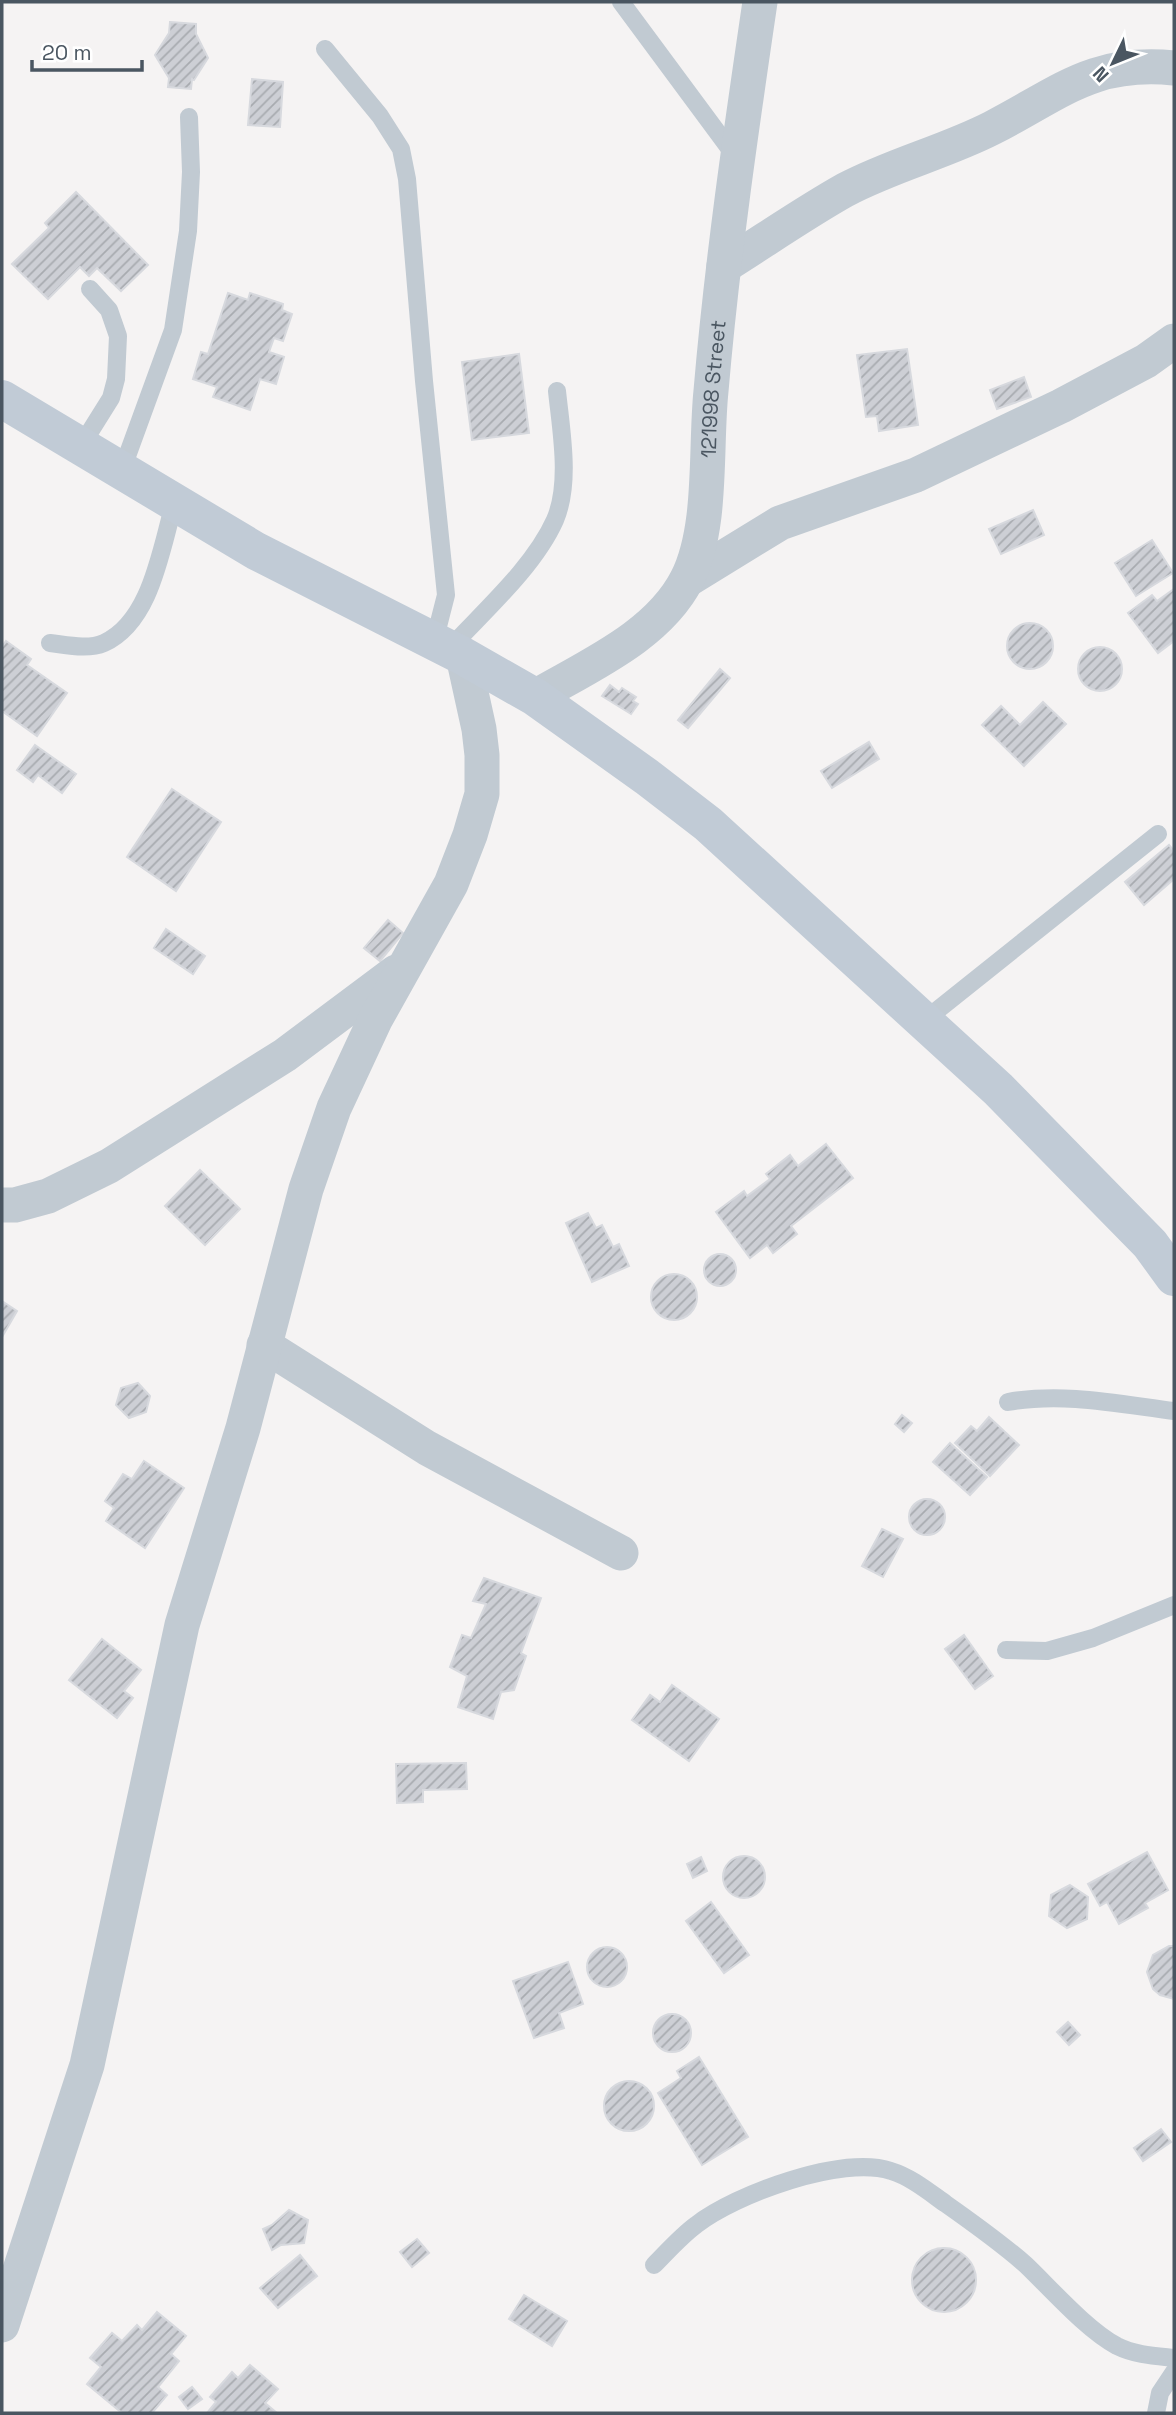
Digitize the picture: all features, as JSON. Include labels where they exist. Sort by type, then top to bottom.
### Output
[{"type":"street","name":"121998 Street","points":[[535,697],[626,643],[663,613],[687,580],[698,553],[704,519],[710,392],[724,266],[760,2]]},
{"type":"street","points":[[750,74],[778,2]]},
{"type":"street","points":[[724,266],[847,189],[991,128],[1080,80],[1115,69],[1153,66],[1174,68]]},
{"type":"street","points":[[687,580],[780,523],[916,475],[1061,406],[1146,361],[1174,341]]},
{"type":"street","points":[[2,399],[256,551],[449,649],[535,697],[648,777],[708,824],[998,1089],[1150,1244],[1174,1278]]},
{"type":"street","points":[[2,2325],[14,2259],[87,2065],[182,1625],[243,1428],[306,1189],[334,1108],[375,1020],[451,884],[471,835],[482,794],[479,729],[449,649]]},
{"type":"street","points":[[2,1205],[15,1205],[48,1196],[109,1166],[285,1055],[404,966]]},
{"type":"street","points":[[264,1345],[427,1448],[621,1553]]},
{"type":"lane","points":[[621,2],[738,160]]},
{"type":"lane","points":[[325,48],[380,116],[401,149],[407,179],[449,649]]},
{"type":"lane","points":[[122,470],[173,330],[188,231],[191,173],[189,117]]},
{"type":"lane","points":[[80,446],[111,398],[116,379],[118,336],[109,310],[90,289]]},
{"type":"lane","points":[[449,649],[515,577],[541,545],[556,518],[563,482],[563,443],[557,391]]},
{"type":"lane","points":[[50,643],[84,646],[103,643],[129,625],[148,594],[175,501]]},
{"type":"lane","points":[[925,1020],[1158,834]]},
{"type":"lane","points":[[1008,1402],[1030,1398],[1073,1398],[1174,1411]]},
{"type":"lane","points":[[1006,1650],[1047,1651],[1093,1637],[1174,1605]]},
{"type":"lane","points":[[654,2265],[696,2224],[737,2201],[820,2171],[857,2167],[891,2170],[919,2185],[1023,2262],[1096,2331],[1117,2346],[1142,2355],[1174,2358]]},
{"type":"lane","points":[[1156,2413],[1160,2393],[1174,2372]]},
{"type":"building","points":[[170,22],[196,24],[196,34],[208,58],[194,80],[192,79],[191,89],[168,87],[169,78],[155,55],[169,33]]},
{"type":"building","points":[[252,79],[283,82],[280,127],[248,125]]},
{"type":"building","points":[[76,192],[148,265],[121,291],[97,268],[89,276],[80,267],[48,299],[12,264],[49,228],[45,223]]},
{"type":"building","points":[[228,293],[248,300],[250,293],[283,304],[282,310],[292,314],[283,341],[274,338],[269,352],[284,357],[276,384],[260,379],[250,410],[213,397],[217,387],[193,379],[201,352],[208,354]]},
{"type":"building","points":[[907,349],[918,425],[879,431],[877,416],[866,417],[857,355]]},
{"type":"building","points":[[519,354],[529,433],[472,440],[462,362]]},
{"type":"building","points":[[1024,377],[1031,397],[997,409],[990,390]]},
{"type":"building","points":[[1033,510],[1044,535],[1001,554],[989,529]]},
{"type":"building","points":[[1152,540],[1173,573],[1136,596],[1115,563]]},
{"type":"building","points":[[1174,589],[1174,641],[1158,653],[1128,613],[1152,595],[1157,601]]},
{"type":"building","points":[[1030,623],[1046,630],[1053,646],[1046,662],[1030,669],[1014,662],[1007,646],[1014,630]]},
{"type":"building","points":[[6,641],[31,659],[27,665],[67,693],[37,736],[2,711],[2,647]]},
{"type":"building","points":[[1100,647],[1115,654],[1122,669],[1115,684],[1100,691],[1085,684],[1078,669],[1085,654]]},
{"type":"building","points":[[720,669],[730,678],[688,728],[678,720]]},
{"type":"building","points":[[610,685],[619,692],[622,688],[636,697],[633,701],[638,704],[631,714],[602,696]]},
{"type":"building","points":[[1043,702],[1066,724],[1024,766],[982,725],[1001,706],[1020,725]]},
{"type":"building","points":[[869,742],[879,759],[832,788],[821,771]]},
{"type":"building","points":[[35,745],[76,774],[62,793],[38,775],[33,782],[17,770]]},
{"type":"building","points":[[172,789],[221,822],[176,891],[127,857]]},
{"type":"building","points":[[1169,845],[1174,851],[1174,879],[1144,905],[1125,882]]},
{"type":"building","points":[[388,920],[403,933],[380,961],[364,948]]},
{"type":"building","points":[[166,929],[205,956],[193,974],[154,948]]},
{"type":"building","points":[[826,1144],[853,1178],[791,1226],[797,1234],[773,1253],[767,1245],[750,1258],[716,1212],[744,1191],[747,1196],[770,1179],[766,1174],[790,1155],[798,1166]]},
{"type":"building","points":[[200,1170],[240,1209],[205,1245],[165,1206]]},
{"type":"building","points":[[588,1213],[596,1228],[602,1225],[613,1247],[619,1244],[629,1266],[592,1282],[566,1223]]},
{"type":"building","points":[[720,1254],[731,1259],[736,1270],[731,1281],[720,1286],[709,1281],[704,1270],[709,1259]]},
{"type":"building","points":[[674,1274],[691,1280],[697,1297],[691,1314],[674,1320],[657,1314],[651,1297],[657,1280]]},
{"type":"building","points":[[2,1301],[17,1311],[2,1337]]},
{"type":"building","points":[[138,1383],[150,1396],[146,1412],[129,1418],[116,1405],[121,1388]]},
{"type":"building","points":[[902,1415],[912,1423],[904,1432],[895,1424]]},
{"type":"building","points":[[989,1417],[1019,1445],[990,1476],[955,1443],[971,1426],[977,1431]]},
{"type":"building","points":[[950,1443],[987,1477],[970,1495],[933,1462]]},
{"type":"building","points":[[144,1461],[184,1488],[145,1548],[106,1521],[114,1508],[105,1501],[123,1474],[132,1479]]},
{"type":"building","points":[[927,1499],[940,1504],[945,1517],[940,1530],[927,1535],[914,1530],[909,1517],[914,1504]]},
{"type":"building","points":[[882,1529],[903,1539],[883,1577],[862,1566]]},
{"type":"building","points":[[484,1578],[541,1598],[521,1653],[526,1656],[514,1690],[501,1692],[493,1719],[458,1707],[467,1676],[450,1667],[462,1635],[471,1638],[486,1604],[473,1601]]},
{"type":"building","points":[[964,1635],[993,1676],[975,1689],[945,1649]]},
{"type":"building","points":[[102,1639],[141,1670],[124,1691],[133,1698],[117,1718],[69,1680]]},
{"type":"building","points":[[672,1685],[719,1719],[689,1761],[632,1720],[650,1695],[660,1702]]},
{"type":"building","points":[[466,1763],[467,1789],[423,1790],[423,1802],[397,1803],[396,1764]]},
{"type":"building","points":[[1147,1852],[1168,1890],[1145,1903],[1148,1908],[1119,1924],[1107,1902],[1100,1906],[1088,1884]]},
{"type":"building","points":[[744,1856],[759,1862],[765,1877],[759,1892],[744,1898],[729,1892],[723,1877],[729,1862]]},
{"type":"building","points":[[701,1857],[707,1871],[693,1878],[687,1864]]},
{"type":"building","points":[[1070,1885],[1088,1897],[1087,1919],[1067,1928],[1049,1916],[1051,1895]]},
{"type":"building","points":[[711,1902],[749,1955],[724,1973],[686,1921]]},
{"type":"building","points":[[1174,1946],[1174,1999],[1160,1995],[1153,1989],[1147,1972],[1153,1955]]},
{"type":"building","points":[[607,1947],[615,1948],[621,1953],[626,1959],[626,1975],[621,1981],[615,1986],[607,1987],[599,1986],[593,1981],[588,1975],[587,1967],[588,1959],[593,1953],[599,1948]]},
{"type":"building","points":[[568,1962],[583,2004],[559,2013],[564,2028],[534,2038],[513,1981]]},
{"type":"building","points":[[672,2014],[686,2019],[691,2033],[686,2047],[672,2052],[658,2047],[653,2033],[658,2019]]},
{"type":"building","points":[[1068,2022],[1080,2035],[1069,2045],[1057,2032]]},
{"type":"building","points":[[699,2057],[748,2137],[702,2165],[658,2093],[681,2078],[677,2071]]},
{"type":"building","points":[[629,2081],[647,2088],[654,2106],[647,2124],[629,2131],[611,2124],[604,2106],[611,2088]]},
{"type":"building","points":[[1161,2129],[1171,2142],[1143,2161],[1134,2148]]},
{"type":"building","points":[[289,2210],[308,2220],[304,2243],[281,2245],[272,2250],[263,2229]]},
{"type":"building","points":[[417,2239],[429,2253],[412,2267],[400,2252]]},
{"type":"building","points":[[944,2248],[956,2250],[967,2257],[974,2268],[974,2292],[967,2303],[956,2310],[944,2312],[932,2310],[921,2303],[914,2292],[912,2280],[914,2268],[921,2257],[932,2250]]},
{"type":"building","points":[[300,2255],[317,2276],[278,2308],[260,2288]]},
{"type":"building","points":[[524,2295],[567,2321],[552,2346],[509,2319]]},
{"type":"building","points":[[157,2312],[186,2336],[171,2354],[179,2361],[158,2387],[167,2395],[152,2413],[122,2413],[87,2384],[101,2367],[90,2358],[112,2333],[122,2341],[137,2325],[142,2330]]},
{"type":"building","points":[[250,2365],[278,2389],[265,2403],[277,2413],[207,2413],[216,2402],[210,2397],[232,2372],[238,2378]]},
{"type":"building","points":[[192,2387],[202,2399],[188,2409],[179,2397]]}]
